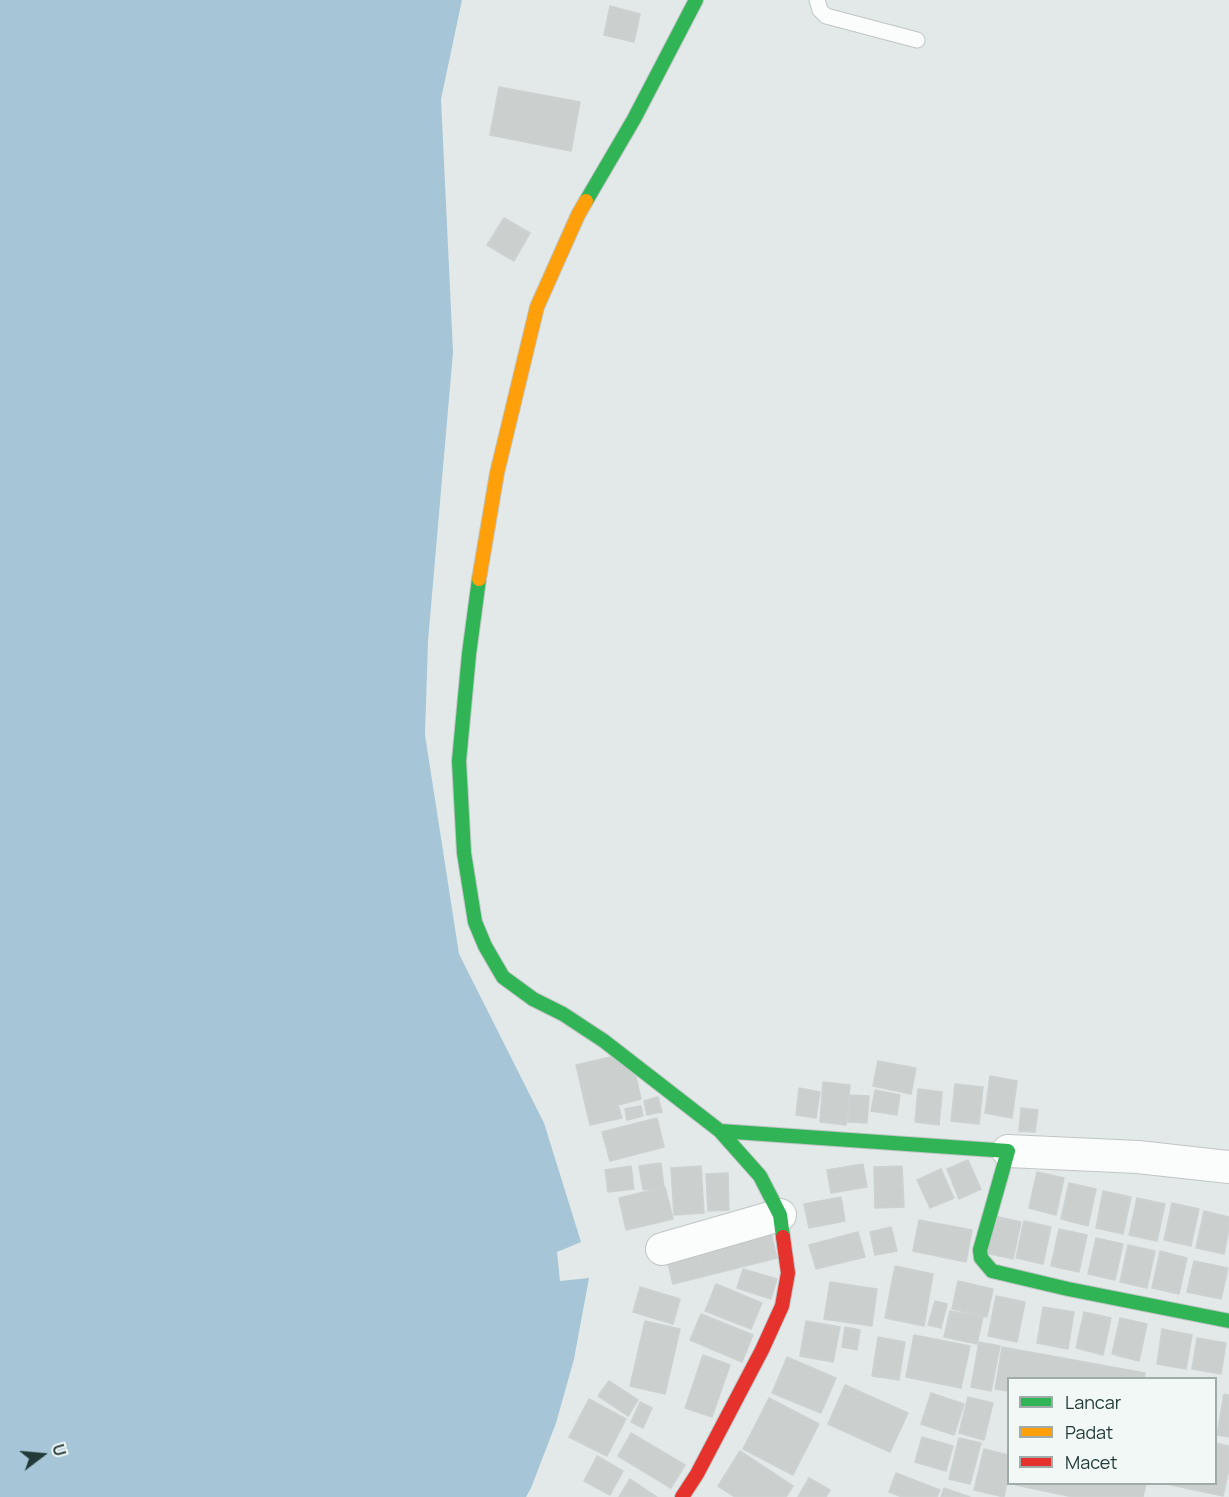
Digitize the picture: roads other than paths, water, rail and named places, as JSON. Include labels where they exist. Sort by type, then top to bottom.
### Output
[{"type":"main road","points":[[682,1497],[697,1474],[762,1350],[782,1306],[788,1273],[780,1215],[760,1176],[720,1131],[604,1041],[563,1014],[533,999],[503,977],[485,946],[475,922],[464,853],[459,761],[479,577],[497,473],[537,307],[578,215],[633,119],[695,1]]},
{"type":"main road","points":[[720,1131],[1008,1151],[980,1250],[981,1258],[992,1271],[1068,1289],[1229,1321]]},
{"type":"street","points":[[1008,1151],[1138,1157],[1229,1167]]},
{"type":"street","points":[[662,1249],[780,1215]]},
{"type":"lane","points":[[817,0],[820,10],[826,16],[917,40]]},
{"type":"water","points":[[0,0],[462,0],[441,99],[453,352],[428,641],[425,735],[459,954],[544,1123],[581,1242],[557,1252],[560,1281],[589,1278],[574,1359],[556,1423],[526,1497],[0,1497]]}]
